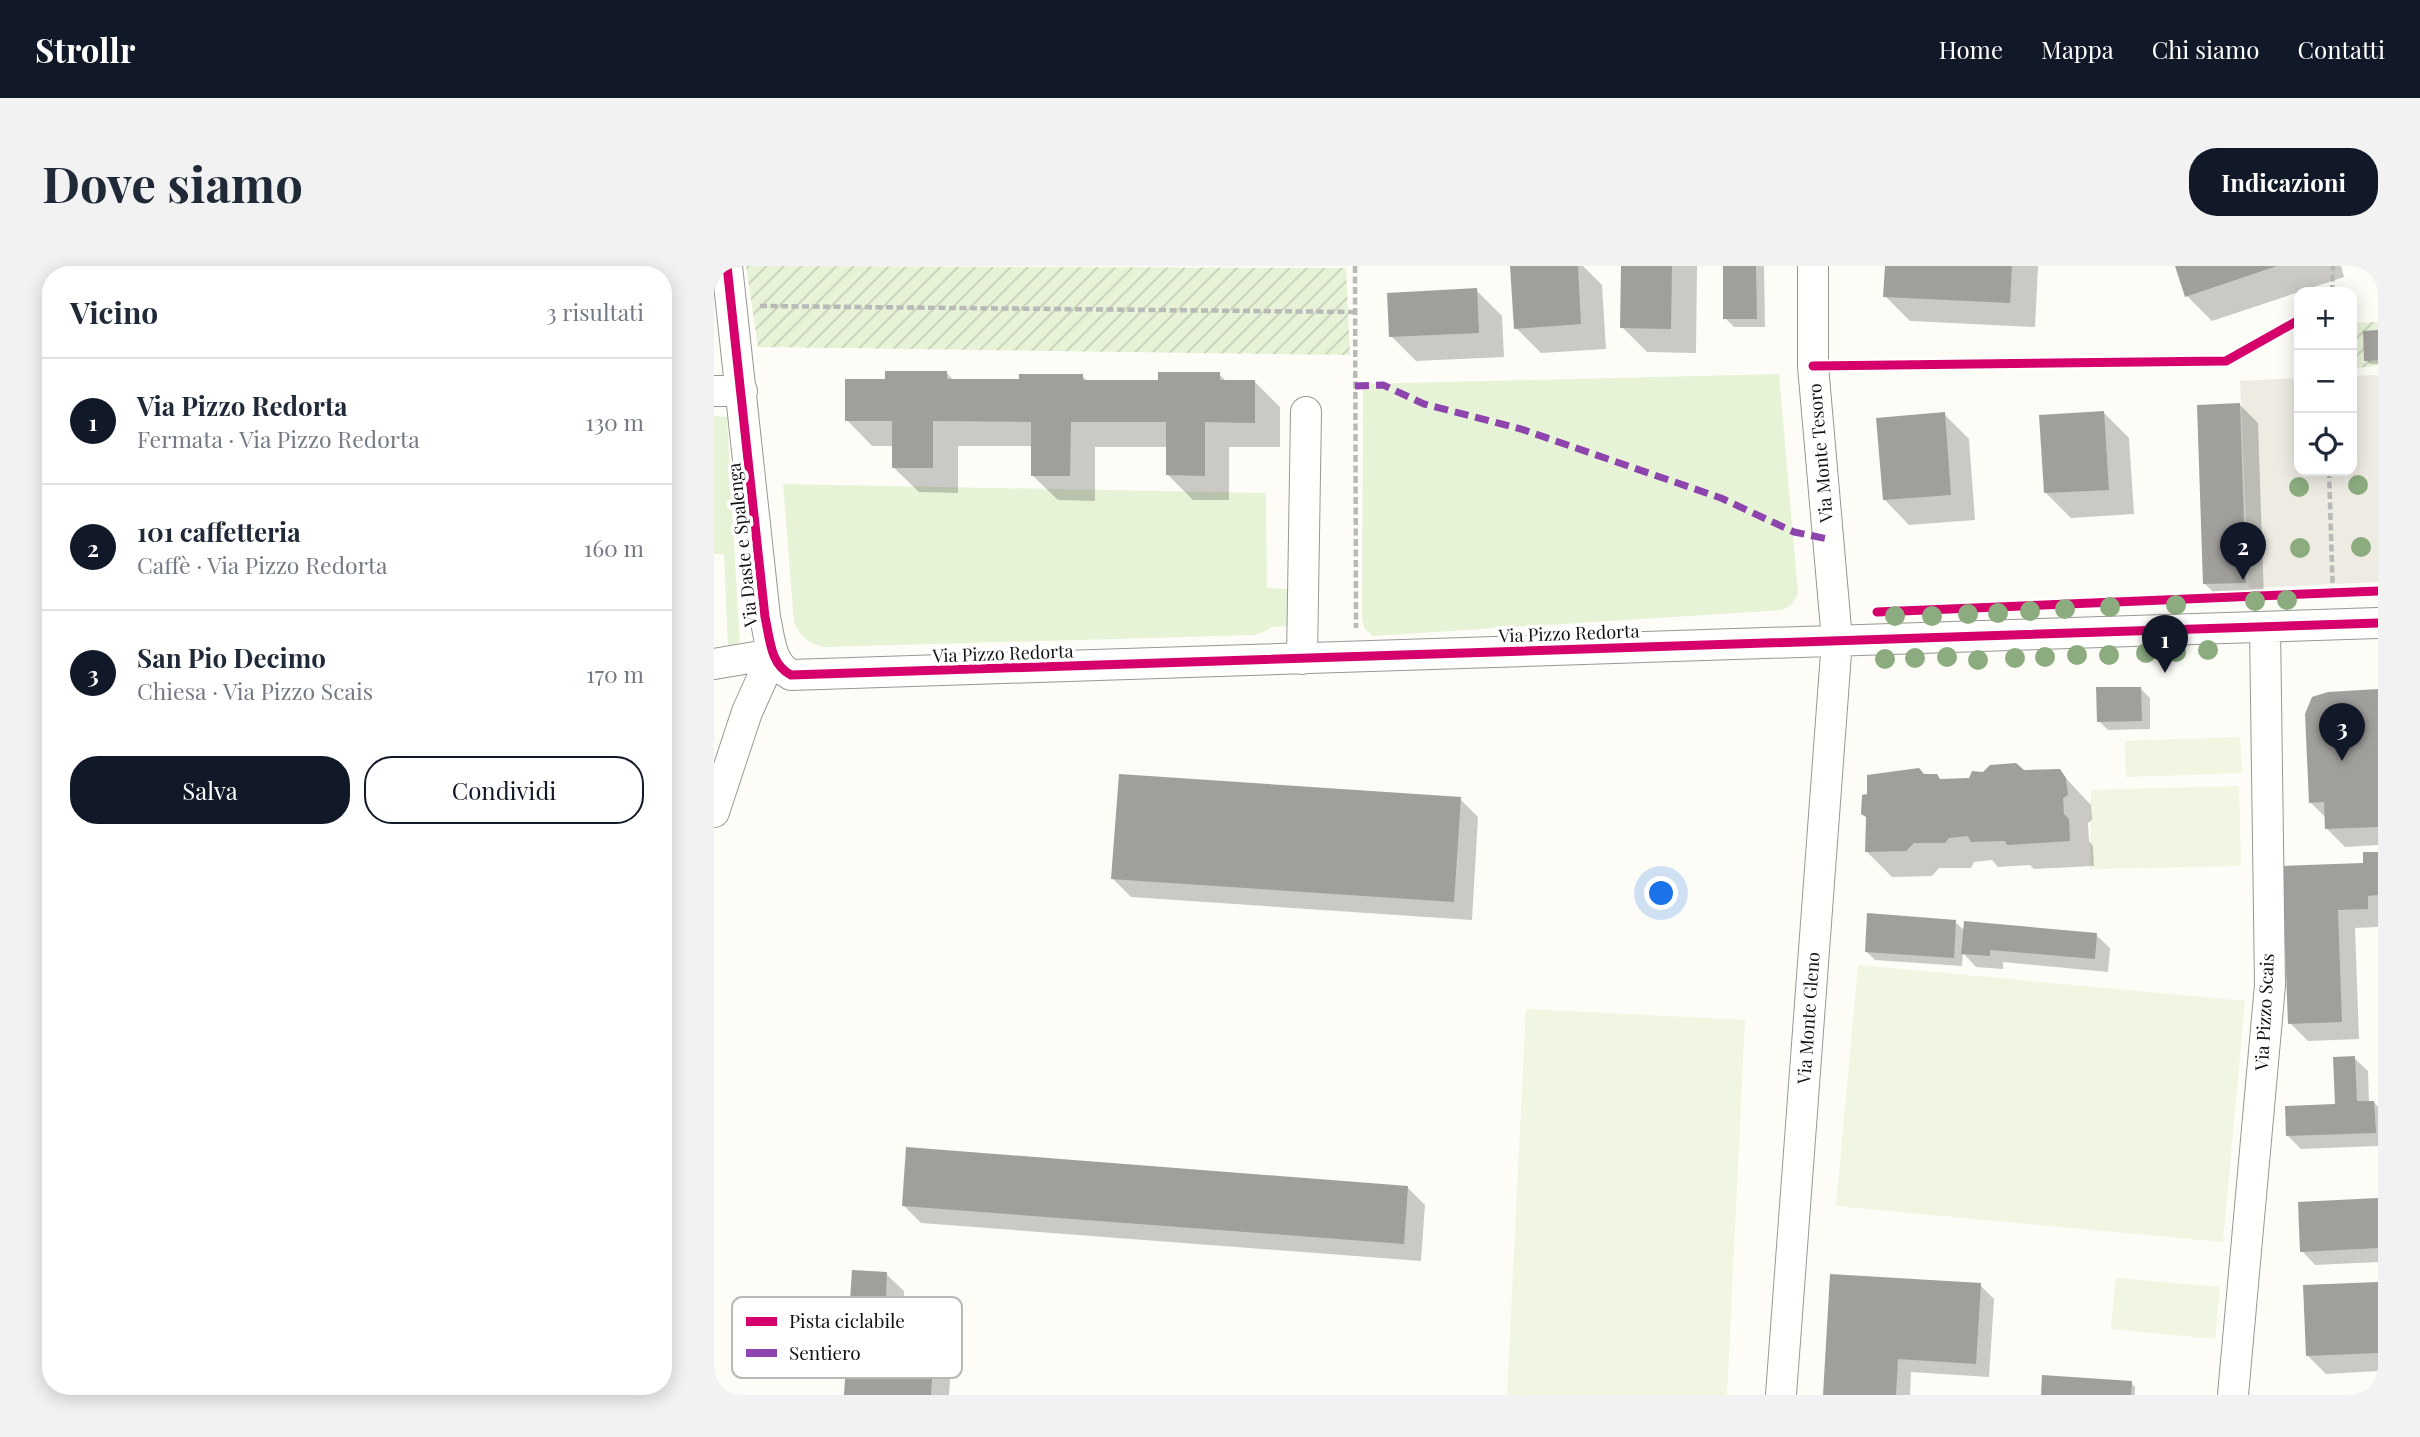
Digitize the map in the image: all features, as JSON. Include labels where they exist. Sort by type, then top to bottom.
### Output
[{"type":"street","name":"Via Daste e Spalenga","points":[[727,266],[731,305],[728,391],[773,654]]},
{"type":"street","name":"Via Monte Tesoro","points":[[1813,266],[1813,366],[1837,640]]},
{"type":"street","points":[[1302,659],[1306,412]]},
{"type":"street","name":"Via Pizzo Redorta","points":[[773,654],[783,671],[791,676],[803,677],[1837,640],[2378,624]]},
{"type":"street","name":"Via Pizzo Scais","points":[[2233,1395],[2270,985],[2265,627]]},
{"type":"street","name":"Via Monte Gleno","points":[[1781,1395],[1837,640]]},
{"type":"street","points":[[714,664],[773,654]]},
{"type":"street","points":[[714,812],[747,712],[773,654]]},
{"type":"path","points":[[1355,266],[1356,657]]},
{"type":"path","points":[[2332,287],[2333,266]]},
{"type":"path","points":[[731,305],[1355,312]]},
{"type":"path","points":[[2329,476],[2333,625]]},
{"type":"path","points":[[2319,593],[2344,592]]},
{"type":"green space","points":[[746,266],[1346,268],[1350,355],[758,347]]},
{"type":"green space","points":[[2378,322],[2378,366],[2357,368],[2357,323]]},
{"type":"green space","points":[[1779,374],[1798,594],[1791,605],[1782,610],[1373,636],[1365,629],[1362,619],[1363,384]]},
{"type":"green space","points":[[714,416],[727,417],[740,648],[728,649],[724,554],[714,554]]},
{"type":"green space","points":[[783,484],[1266,493],[1267,588],[1289,589],[1289,626],[1271,627],[1255,635],[825,647],[806,639],[794,622]]},
{"type":"green space","points":[[2240,737],[2242,773],[2126,777],[2125,741]]},
{"type":"green space","points":[[2239,786],[2241,866],[2090,869],[2091,790]]},
{"type":"green space","points":[[1858,965],[2245,1001],[2223,1242],[1836,1206]]},
{"type":"green space","points":[[1526,1009],[1745,1020],[1727,1395],[1507,1395]]},
{"type":"green space","points":[[2116,1278],[2220,1287],[2215,1339],[2111,1329]]},
{"type":"shaded area","points":[[2378,375],[2378,582],[2249,588],[2240,381],[2294,378],[2294,476],[2357,476],[2357,376]]},
{"type":"building","points":[[1510,266],[1578,266],[1581,324],[1514,329]]},
{"type":"building","points":[[1621,266],[1672,266],[1671,329],[1620,328]]},
{"type":"building","points":[[1723,266],[1756,266],[1757,319],[1723,319]]},
{"type":"building","points":[[1885,266],[2012,266],[2010,303],[1883,297]]},
{"type":"building","points":[[2175,266],[2277,266],[2185,297]]},
{"type":"building","points":[[1477,288],[1479,333],[1389,337],[1387,293]]},
{"type":"building","points":[[2378,330],[2378,360],[2364,361],[2363,331]]},
{"type":"building","points":[[885,371],[947,371],[947,379],[1019,379],[1019,374],[1083,374],[1083,380],[1158,380],[1158,372],[1220,372],[1220,380],[1255,380],[1255,423],[1205,422],[1205,476],[1166,475],[1166,422],[1071,422],[1070,476],[1031,476],[1031,422],[933,421],[933,468],[892,468],[892,421],[845,421],[845,379],[885,379]]},
{"type":"building","points":[[2240,403],[2246,583],[2203,584],[2197,405]]},
{"type":"building","points":[[2104,411],[2109,490],[2044,493],[2039,415]]},
{"type":"building","points":[[1945,412],[1951,495],[1883,500],[1876,418]]},
{"type":"building","points":[[2096,687],[2141,687],[2142,721],[2097,722]]},
{"type":"building","points":[[2378,689],[2378,827],[2325,829],[2324,802],[2309,803],[2305,714],[2312,697],[2328,692]]},
{"type":"building","points":[[2016,763],[2024,770],[2060,769],[2066,778],[2068,795],[2063,798],[2064,814],[2069,819],[2070,841],[2007,845],[2005,841],[1971,842],[1968,836],[1949,838],[1945,843],[1914,843],[1906,851],[1865,852],[1866,817],[1861,814],[1862,795],[1867,794],[1867,775],[1919,768],[1924,774],[1937,774],[1940,779],[1969,778],[1972,771],[1983,772],[1990,765]]},
{"type":"building","points":[[1119,774],[1461,797],[1454,902],[1111,879]]},
{"type":"building","points":[[2363,852],[2378,852],[2378,895],[2368,896],[2368,909],[2338,910],[2342,1022],[2288,1024],[2282,866],[2363,863]]},
{"type":"building","points":[[1867,913],[1956,920],[1954,958],[1865,952]]},
{"type":"building","points":[[1964,921],[2097,933],[2095,959],[1990,950],[1990,956],[1961,954]]},
{"type":"building","points":[[2355,1056],[2357,1101],[2374,1101],[2376,1133],[2286,1136],[2285,1106],[2335,1104],[2333,1057]]},
{"type":"building","points":[[906,1147],[1408,1186],[1404,1244],[902,1206]]},
{"type":"building","points":[[2378,1198],[2378,1248],[2300,1252],[2298,1202]]},
{"type":"building","points":[[852,1270],[887,1272],[886,1296],[903,1297],[850,1297]]},
{"type":"building","points":[[1830,1274],[1981,1283],[1976,1364],[1898,1359],[1896,1395],[1823,1395]]},
{"type":"building","points":[[2378,1282],[2378,1353],[2306,1356],[2303,1285]]},
{"type":"building","points":[[2042,1375],[2132,1381],[2131,1395],[2041,1395]]},
{"type":"building","points":[[845,1378],[932,1378],[931,1395],[844,1395]]},
{"type":"marked path","points":[[1355,386],[1383,385],[1424,404],[1521,429],[1721,498],[1794,532],[1828,539]]},
{"type":"cycle path","points":[[727,266],[765,617],[775,658],[791,675],[2378,623]]},
{"type":"cycle path","points":[[1813,366],[2226,361],[2294,323]]},
{"type":"cycle path","points":[[1877,612],[2378,591]]},
{"type":"place","name":"101 caffetteria","points":[[2243,580]]},
{"type":"place","name":"Via Pizzo Redorta","points":[[2165,673]]},
{"type":"place","name":"San Pio Decimo","points":[[2342,761]]}]
